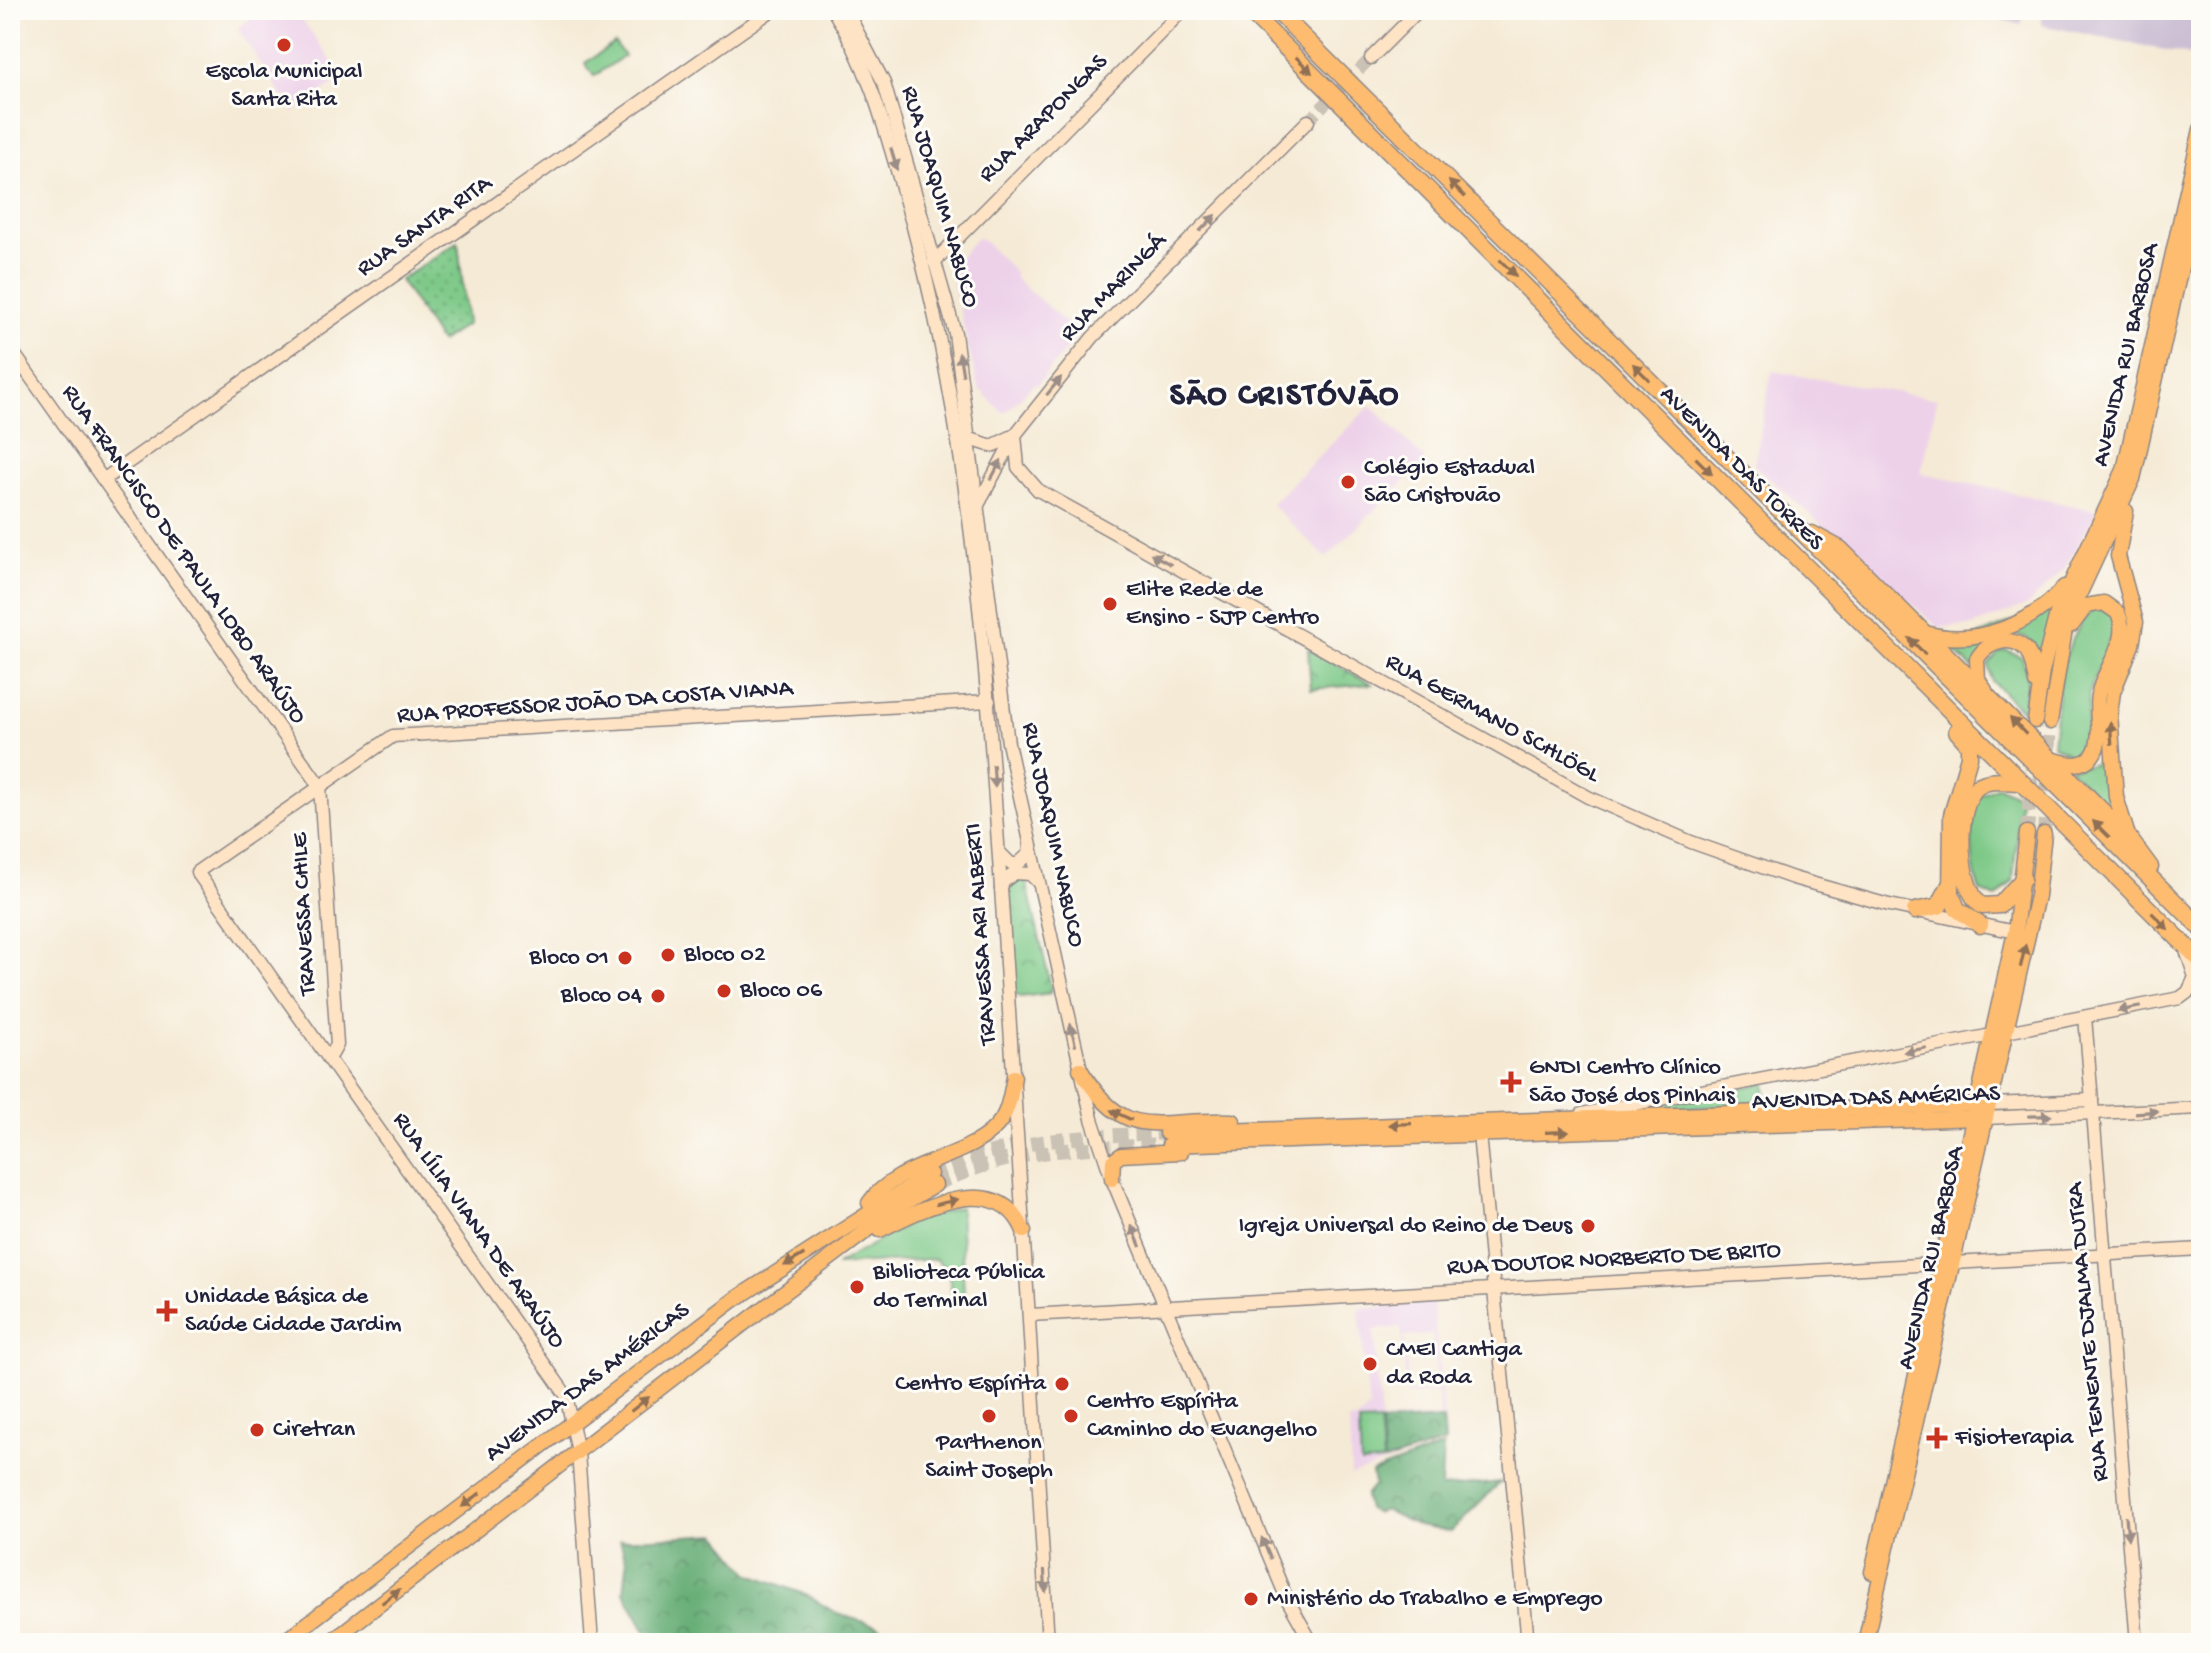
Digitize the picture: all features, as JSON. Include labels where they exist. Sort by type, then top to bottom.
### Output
[{"type":"highway","name":"AVENIDA DAS TORRES","points":[[1248,10],[2201,961]]},
{"type":"highway","name":"AVENIDA DAS TORRES","points":[[1276,10],[2201,928]]},
{"type":"highway","points":[[1796,526],[1840,549],[1987,694],[2128,837],[2176,904]]},
{"type":"highway","points":[[1937,699],[1944,715],[1969,745],[1968,764],[1952,815],[1950,884],[1957,909],[1980,925]]},
{"type":"highway","points":[[2021,782],[1992,781],[1975,790],[1966,807],[1963,863],[1969,893],[1982,906],[2000,905],[2023,879]]},
{"type":"highway","points":[[1915,911],[1939,906],[1950,884]]},
{"type":"main road","name":"AVENIDA RUI BARBOSA","points":[[2201,129],[2124,470],[2072,577],[2053,626],[2038,693],[2042,722],[2073,603],[2133,479],[2201,179]]},
{"type":"main road","points":[[2128,837],[2116,797],[2110,713],[2113,692],[2132,645],[2136,622],[2118,556],[2133,479]]},
{"type":"main road","points":[[1925,633],[1945,639],[1965,638],[2012,625],[2046,606],[2072,577]]},
{"type":"main road","points":[[2051,759],[2083,763],[2098,746],[2097,703],[2120,642],[2122,621],[2118,613],[2104,603],[2086,606],[2074,620],[2059,655]]},
{"type":"main road","points":[[1987,694],[1978,679],[1977,659],[1992,643],[2001,641],[2020,645],[2027,652],[2038,693]]},
{"type":"main road","name":"AVENIDA RUI BARBOSA","points":[[1999,1034],[2027,833]]},
{"type":"main road","name":"AVENIDA RUI BARBOSA","points":[[1865,1643],[1981,1111],[2037,896],[2044,834]]},
{"type":"main road","points":[[1080,1069],[1107,1109],[1132,1121],[1227,1121],[1309,1133]]},
{"type":"main road","points":[[858,1220],[873,1198],[895,1181],[993,1130],[1007,1110],[1014,1077]]},
{"type":"main road","name":"AVENIDA DAS AMÉRICAS","points":[[1168,1139],[1558,1118],[1981,1111]]},
{"type":"main road","name":"AVENIDA DAS AMÉRICAS","points":[[1309,1133],[1479,1134],[1981,1111]]},
{"type":"main road","points":[[1112,1179],[1113,1161],[1128,1154],[1255,1149],[1309,1133]]},
{"type":"main road","name":"AVENIDA DAS AMÉRICAS","points":[[282,1643],[734,1300],[858,1220],[933,1179],[329,1643]]},
{"type":"main road","points":[[851,1245],[919,1211],[961,1199],[1001,1203],[1015,1213],[1024,1231]]},
{"type":"main road","name":"AVENIDA RUI BARBOSA","points":[[1856,1643],[1947,1263]]},
{"type":"street","name":"RUA JOAQUIM NABUCO","points":[[833,10],[871,85],[926,270],[954,423],[978,582],[989,701]]},
{"type":"street","name":"RUA JOAQUIM NABUCO","points":[[846,10],[884,83],[936,259],[960,358],[1008,743],[1095,1132],[1287,1599],[1312,1643]]},
{"type":"street","name":"RUA ARAPONGAS","points":[[926,270],[1183,10]]},
{"type":"street","points":[[1371,58],[1419,10]]},
{"type":"street","name":"RUA SANTA RITA","points":[[103,480],[767,14]]},
{"type":"street","name":"RUA MARINGÁ","points":[[978,505],[1015,435],[1093,337],[1308,121]]},
{"type":"street","name":"RUA FRANCISCO DE PAULA LOBO ARAÚJO","points":[[10,348],[320,786]]},
{"type":"street","points":[[954,423],[970,441],[992,446],[1015,435]]},
{"type":"street","name":"RUA GERMANO SCHLÖGL","points":[[1015,435],[1018,467],[1038,490],[1588,797],[1757,867],[1915,911],[2015,932]]},
{"type":"street","name":"RUA PROFESSOR JOÃO DA COSTA VIANA","points":[[197,872],[393,736],[989,701]]},
{"type":"street","name":"TRAVESSA ARI ALBERTI","points":[[989,701],[1030,1315],[1048,1643]]},
{"type":"street","name":"TRAVESSA CHILE","points":[[320,786],[324,1045]]},
{"type":"street","points":[[999,852],[1011,864],[1018,864],[1029,854],[1030,845]]},
{"type":"street","name":"RUA LÍLIA VIANA DE ARAÚJO","points":[[197,872],[324,1045],[336,1069],[561,1387],[573,1423],[578,1452],[592,1643]]},
{"type":"street","points":[[1001,889],[1003,882],[1015,873],[1030,874],[1039,885]]},
{"type":"street","points":[[1558,1118],[2173,1001],[2188,992],[2195,977],[2182,943]]},
{"type":"street","name":"RUA TENENTE DJALMA DUTRA","points":[[2085,1017],[2137,1643]]},
{"type":"street","name":"AVENIDA DAS AMÉRICAS","points":[[1981,1111],[2092,1100]]},
{"type":"street","name":"AVENIDA DAS AMÉRICAS","points":[[1981,1111],[2093,1116],[2201,1108]]},
{"type":"street","points":[[1479,1134],[1528,1643]]},
{"type":"street","name":"RUA DOUTOR NORBERTO DE BRITO","points":[[1030,1315],[2201,1249]]},
{"type":"shaded area","name":"Escola Municipal Santa Rita","points":[[263,10],[295,10],[343,77],[293,112],[237,28]]},
{"type":"shaded area","points":[[1965,10],[2025,10],[2021,25]]},
{"type":"shaded area","points":[[2044,10],[2201,10],[2200,57],[2041,25]]},
{"type":"shaded area","points":[[976,238],[982,239],[1015,272],[1015,278],[1078,334],[1037,385],[1034,383],[1006,412],[1002,412],[978,387],[950,269]]},
{"type":"shaded area","points":[[1772,371],[1937,399],[1921,473],[2097,511],[2065,568],[2028,605],[1972,626],[1938,627],[1754,465]]},
{"type":"shaded area","name":"Colégio Estadual São Cristovão","points":[[1371,405],[1425,460],[1326,558],[1271,504]]},
{"type":"shaded area","name":"CMEI Cantiga da Roda","points":[[1433,1303],[1446,1442],[1351,1475],[1349,1421],[1359,1419],[1369,1408],[1359,1309]],"holes":[[[1401,1327],[1407,1395],[1438,1393],[1440,1417],[1381,1421],[1374,1330]],[[1432,1334],[1438,1391],[1409,1392],[1404,1337]]]},
{"type":"green space","points":[[615,43],[624,56],[594,76],[585,63]]},
{"type":"green space","points":[[458,242],[467,324],[440,342],[400,280]]},
{"type":"green space","points":[[2056,604],[2041,654],[2025,637],[2001,635],[1972,668],[1947,644],[1961,643]]},
{"type":"green space","points":[[2095,607],[2112,613],[2116,622],[2089,693],[2086,752],[2073,756],[2053,745],[2059,689],[2074,637]]},
{"type":"green space","points":[[1308,649],[1372,684],[1311,689]]},
{"type":"green space","points":[[2006,650],[2022,657],[2028,678],[2022,711],[1992,681],[1988,665],[1998,653]]},
{"type":"green space","points":[[2106,747],[2111,810],[2069,768],[2094,764]]},
{"type":"green space","points":[[1998,786],[2020,797],[2013,881],[1996,898],[1980,891],[1972,843],[1979,795]]},
{"type":"green space","points":[[1016,877],[1024,879],[1027,885],[1050,993],[1020,997],[1014,992],[1009,884]]},
{"type":"green space","points":[[1765,1083],[1766,1105],[1630,1110]]},
{"type":"green space","points":[[960,1207],[964,1294],[952,1295],[948,1270],[935,1259],[836,1265],[914,1221]]},
{"type":"green space","points":[[1443,1419],[1445,1442],[1384,1462],[1381,1423]]},
{"type":"green space","points":[[1380,1422],[1383,1462],[1361,1464],[1359,1423]]},
{"type":"green space","points":[[1443,1446],[1441,1488],[1501,1482],[1451,1532],[1418,1526],[1385,1510],[1375,1513],[1368,1509],[1365,1496],[1374,1485],[1372,1473]]},
{"type":"green space","points":[[717,1534],[749,1573],[806,1595],[838,1614],[877,1626],[900,1643],[653,1643],[624,1592],[627,1564],[620,1540]]},
{"type":"tunnel","points":[[1308,121],[1371,58]]},
{"type":"tunnel","points":[[2027,833],[2035,721]]},
{"type":"tunnel","points":[[2044,834],[2050,722]]},
{"type":"tunnel","points":[[930,1174],[959,1162],[1017,1146],[1075,1138],[1166,1133]]},
{"type":"tunnel","points":[[935,1185],[964,1172],[1021,1156],[1078,1149],[1169,1145]]},
{"type":"place","name":"Escola Municipal Santa Rita","points":[[284,45]]},
{"type":"place","name":"Colégio Estadual São Cristovão","points":[[1348,482]]},
{"type":"place","name":"Elite Rede de Ensino - SJP Centro","points":[[1110,604]]},
{"type":"place","name":"Bloco 02","points":[[668,955]]},
{"type":"place","name":"Bloco 01","points":[[625,958]]},
{"type":"place","name":"Bloco 06","points":[[724,991]]},
{"type":"place","name":"Bloco 04","points":[[658,996]]},
{"type":"place","name":"GNDI Centro Clínico São José dos Pinhais","points":[[1511,1082]]},
{"type":"place","name":"Igreja Universal do Reino de Deus","points":[[1588,1226]]},
{"type":"place","name":"Biblioteca Pública do Terminal","points":[[857,1287]]},
{"type":"place","name":"Unidade Básica de Saúde Cidade Jardim","points":[[167,1311]]},
{"type":"place","name":"CMEI Cantiga da Roda","points":[[1370,1364]]},
{"type":"place","name":"Centro Espírita","points":[[1062,1384]]},
{"type":"place","name":"Parthenon Saint Joseph","points":[[989,1416]]},
{"type":"place","name":"Centro Espírita Caminho do Evangelho","points":[[1071,1416]]},
{"type":"place","name":"Ciretran","points":[[257,1430]]},
{"type":"place","name":"Fisioterapia","points":[[1937,1438]]},
{"type":"place","name":"Ministério do Trabalho e Emprego","points":[[1251,1599]]},
{"type":"district","name":"SÃO CRISTÓVÃO","points":[[1285,397]]}]
